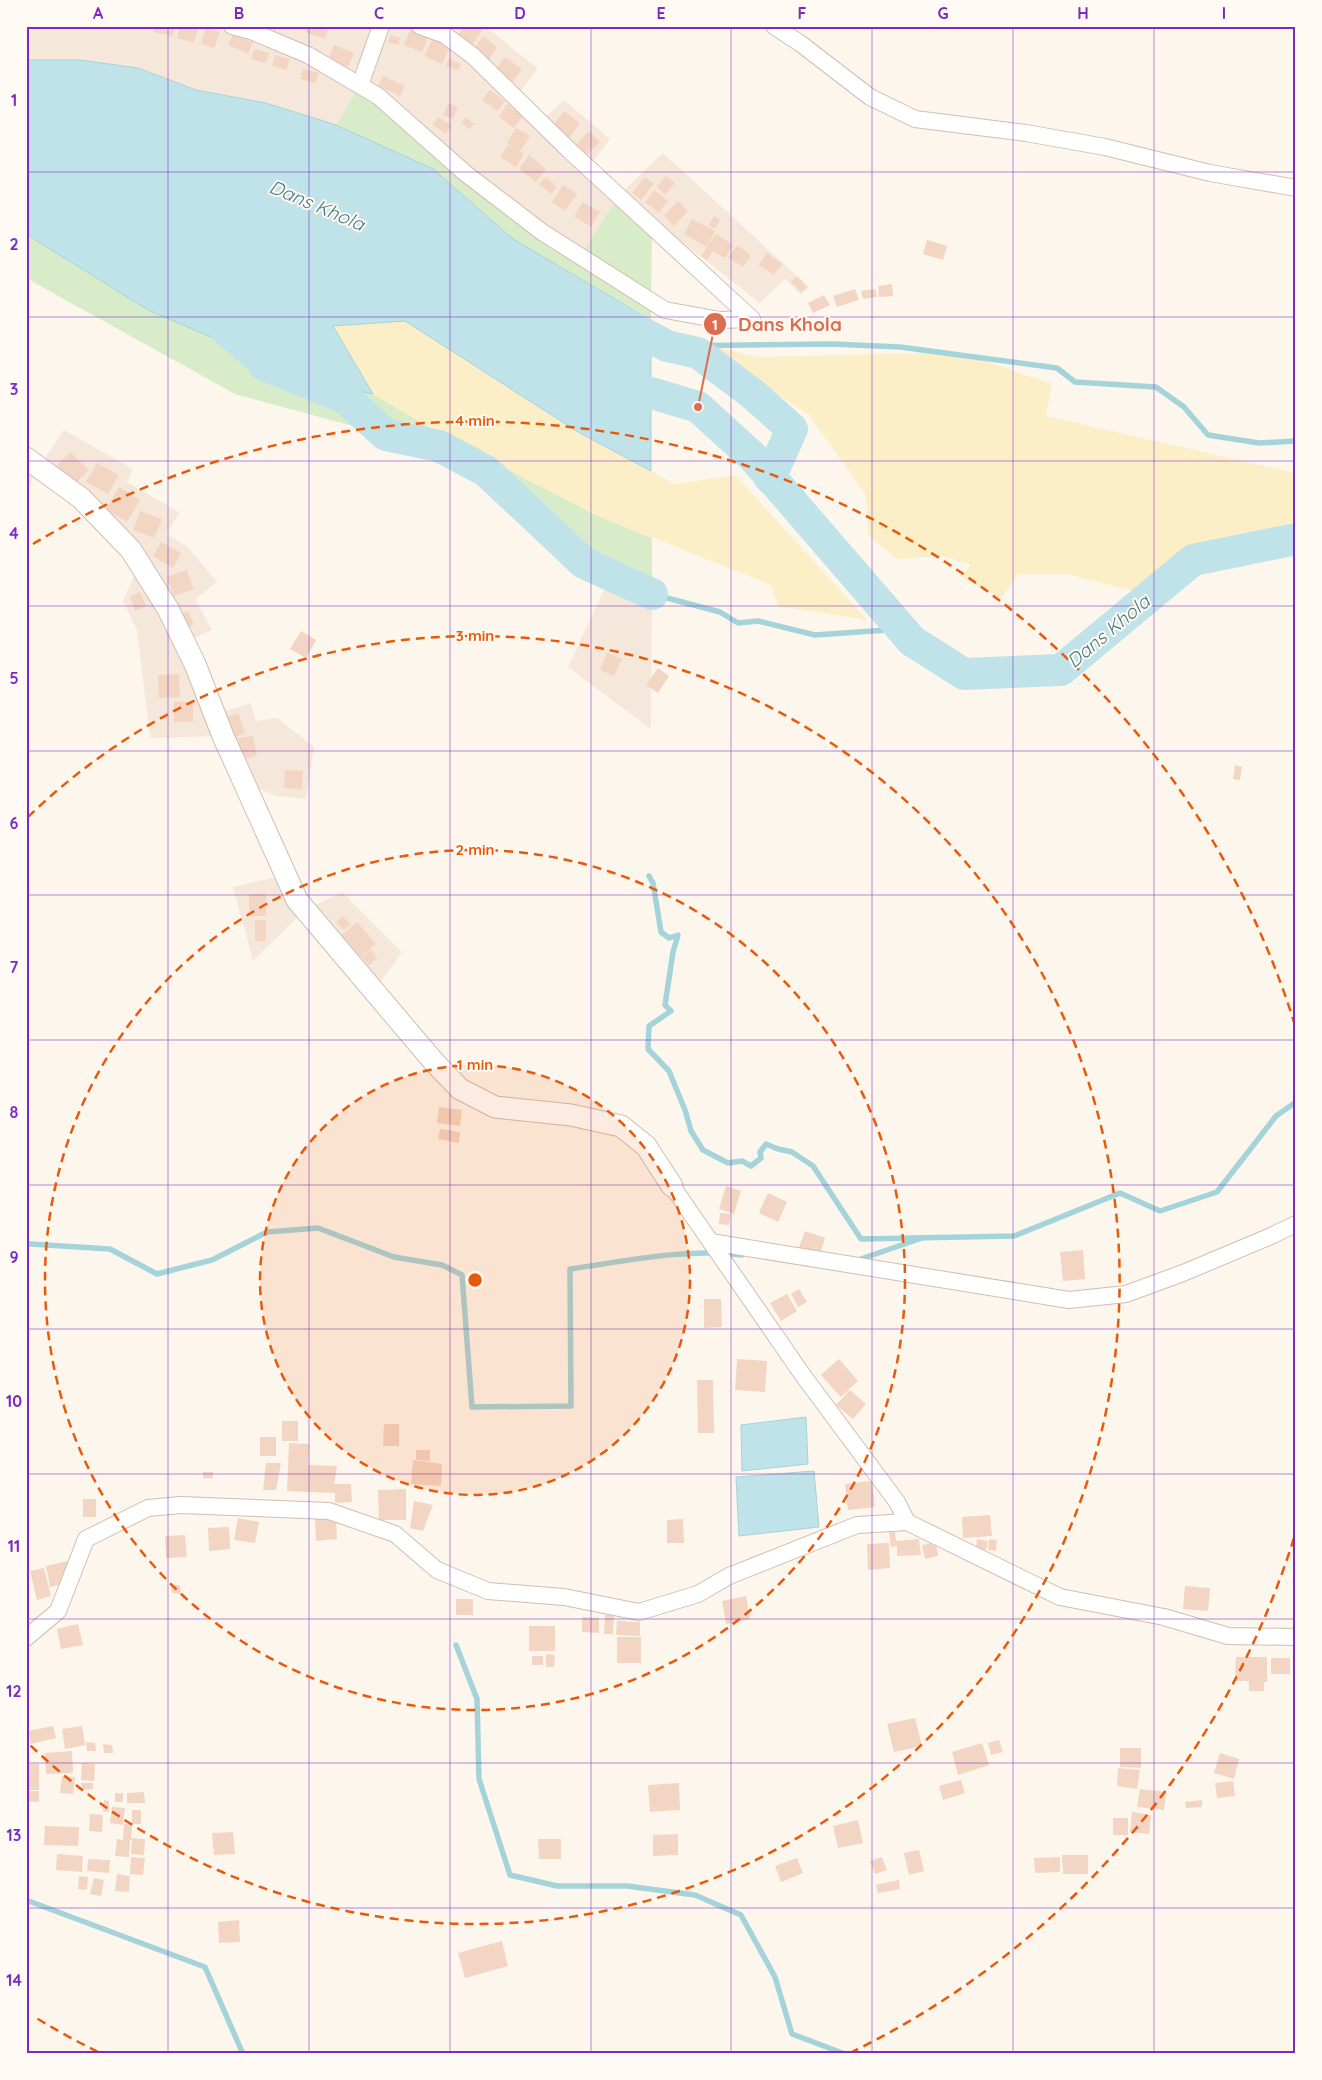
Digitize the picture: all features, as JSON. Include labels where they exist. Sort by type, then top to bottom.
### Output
[{"type":"street","points":[[232,26],[251,31],[308,55],[378,96],[465,173],[542,232],[665,310],[720,320],[752,319],[570,151],[473,56],[445,35],[420,26]]},
{"type":"street","points":[[360,85],[381,26]]},
{"type":"street","points":[[774,26],[801,44],[870,97],[915,119],[1026,133],[1105,147],[1210,173],[1296,188]]},
{"type":"street","points":[[26,458],[81,498],[131,550],[168,609],[195,664],[223,736],[298,900],[434,1062],[460,1089],[495,1107],[571,1115],[620,1126],[646,1146],[802,1374],[898,1502],[907,1522]]},
{"type":"street","points":[[711,1242],[1069,1300],[1126,1294],[1296,1224]]},
{"type":"street","points":[[26,1638],[58,1611],[86,1539],[148,1508],[181,1505],[329,1511],[395,1534],[437,1570],[488,1591],[564,1597],[639,1612],[698,1594],[729,1576],[857,1525],[907,1522],[1060,1597],[1164,1617],[1228,1636],[1296,1637]]},
{"type":"shaded area","points":[[26,26],[485,26],[538,69],[515,98],[540,122],[564,100],[610,139],[589,167],[621,193],[663,153],[809,287],[801,295],[785,279],[760,303],[621,194],[580,256],[360,85],[336,125],[266,103],[196,90],[138,68],[80,60],[26,60]]},
{"type":"shaded area","points":[[64,430],[133,469],[127,482],[180,513],[166,534],[188,547],[217,582],[195,599],[212,630],[184,643],[215,714],[251,703],[256,721],[277,718],[314,747],[306,799],[276,796],[244,782],[223,736],[150,738],[137,630],[123,601],[140,563],[38,467],[26,494],[26,458],[39,467]]},
{"type":"shaded area","points":[[611,575],[652,594],[651,729],[568,667]]},
{"type":"shaded area","points":[[286,875],[306,910],[342,892],[402,952],[374,991],[305,910],[253,961],[233,887]]},
{"type":"green space","points":[[360,85],[580,256],[621,193],[652,219],[651,319],[513,239],[433,169],[336,125]]},
{"type":"green space","points":[[26,234],[148,310],[260,358],[344,388],[373,394],[453,441],[594,514],[652,538],[652,594],[584,563],[486,471],[439,446],[386,435],[235,394],[26,278]]},
{"type":"sand","points":[[405,321],[578,432],[675,484],[735,475],[867,620],[778,606],[771,585],[594,514],[453,441],[373,394],[332,326]]},
{"type":"sand","points":[[701,343],[757,357],[959,352],[1052,384],[1046,416],[1295,473],[1296,521],[1189,558],[1146,594],[1067,574],[1018,574],[1001,598],[962,578],[970,564],[942,556],[897,559],[868,535],[866,495],[809,415]]},
{"type":"water","points":[[26,60],[80,60],[138,68],[196,90],[266,103],[336,125],[433,169],[513,239],[651,320],[651,471],[578,432],[405,321],[333,326],[373,394],[344,388],[260,358],[148,310],[26,234]]},
{"type":"water","points":[[806,1417],[808,1464],[742,1471],[741,1425]]},
{"type":"water","points":[[814,1471],[819,1527],[739,1536],[736,1477]]},
{"type":"building","points":[[154,26],[175,26],[173,36],[153,32]]},
{"type":"building","points":[[180,26],[199,26],[194,43],[177,38]]},
{"type":"building","points":[[307,26],[329,26],[325,39],[305,32]]},
{"type":"building","points":[[464,26],[478,26],[483,29],[473,44],[458,35]]},
{"type":"building","points":[[206,27],[220,32],[214,48],[201,44]]},
{"type":"building","points":[[411,28],[429,35],[422,52],[404,45]]},
{"type":"building","points":[[234,33],[253,42],[248,54],[228,45]]},
{"type":"building","points":[[391,35],[400,38],[398,45],[388,42]]},
{"type":"building","points":[[483,36],[497,47],[488,61],[473,50]]},
{"type":"building","points":[[433,38],[450,46],[442,64],[424,56]]},
{"type":"building","points":[[334,45],[354,53],[348,67],[329,59]]},
{"type":"building","points":[[254,49],[269,53],[266,63],[251,59]]},
{"type":"building","points":[[275,55],[290,59],[286,70],[272,66]]},
{"type":"building","points":[[505,57],[522,69],[512,83],[495,70]]},
{"type":"building","points":[[449,59],[461,64],[458,71],[446,66]]},
{"type":"building","points":[[303,69],[319,73],[316,83],[300,79]]},
{"type":"building","points":[[383,76],[405,86],[400,96],[378,86]]},
{"type":"building","points":[[490,90],[505,101],[498,111],[482,100]]},
{"type":"building","points":[[449,103],[458,108],[452,119],[443,115]]},
{"type":"building","points":[[507,104],[523,116],[514,128],[499,117]]},
{"type":"building","points":[[564,111],[580,123],[568,139],[552,127]]},
{"type":"building","points":[[438,117],[452,125],[446,134],[433,125]]},
{"type":"building","points":[[466,117],[474,124],[469,129],[461,123]]},
{"type":"building","points":[[516,128],[530,136],[520,152],[524,154],[516,167],[500,157],[508,145],[517,149],[507,143]]},
{"type":"building","points":[[589,131],[600,142],[586,156],[575,146]]},
{"type":"building","points":[[529,155],[546,169],[536,182],[519,169]]},
{"type":"building","points":[[666,176],[675,183],[665,195],[657,187]]},
{"type":"building","points":[[546,177],[557,187],[551,194],[539,184]]},
{"type":"building","points":[[645,177],[654,184],[641,200],[632,193]]},
{"type":"building","points":[[563,185],[577,194],[565,211],[552,202]]},
{"type":"building","points":[[654,190],[668,201],[659,213],[645,202]]},
{"type":"building","points":[[678,201],[688,211],[674,226],[664,216]]},
{"type":"building","points":[[583,202],[600,212],[591,227],[574,216]]},
{"type":"building","points":[[714,216],[720,220],[715,229],[709,225]]},
{"type":"building","points":[[692,219],[715,231],[707,247],[684,234]]},
{"type":"building","points":[[716,234],[733,245],[725,258],[713,251],[707,260],[701,256]]},
{"type":"building","points":[[927,240],[947,246],[943,260],[923,254]]},
{"type":"building","points":[[737,245],[751,255],[743,267],[728,258]]},
{"type":"building","points":[[767,253],[782,264],[774,275],[759,265]]},
{"type":"building","points":[[797,276],[807,287],[801,292],[791,282]]},
{"type":"building","points":[[892,284],[893,296],[879,297],[878,286]]},
{"type":"building","points":[[855,289],[859,300],[837,307],[833,296]]},
{"type":"building","points":[[875,289],[877,297],[863,299],[861,291]]},
{"type":"building","points":[[824,295],[830,305],[813,313],[808,303]]},
{"type":"building","points":[[70,452],[89,470],[74,485],[56,467]]},
{"type":"building","points":[[97,463],[119,475],[108,494],[86,482]]},
{"type":"building","points":[[119,487],[140,500],[127,522],[106,509]]},
{"type":"building","points":[[140,511],[162,519],[154,538],[133,530]]},
{"type":"building","points":[[161,542],[181,553],[173,568],[153,556]]},
{"type":"building","points":[[187,570],[194,589],[174,596],[167,577]]},
{"type":"building","points":[[140,592],[146,606],[135,611],[130,597]]},
{"type":"building","points":[[188,611],[194,625],[184,629],[178,615]]},
{"type":"building","points":[[301,631],[316,640],[306,658],[290,649]]},
{"type":"building","points":[[607,653],[622,659],[614,676],[600,670]]},
{"type":"building","points":[[658,668],[669,676],[658,693],[646,685]]},
{"type":"building","points":[[179,674],[180,697],[159,698],[158,675]]},
{"type":"building","points":[[174,702],[193,702],[193,722],[174,722]]},
{"type":"building","points":[[238,713],[245,733],[234,738],[227,717]]},
{"type":"building","points":[[253,736],[257,756],[242,759],[238,738]]},
{"type":"building","points":[[1235,765],[1242,767],[1240,780],[1233,779]]},
{"type":"building","points":[[285,770],[303,771],[302,789],[284,788]]},
{"type":"building","points":[[249,894],[266,894],[266,916],[249,916]]},
{"type":"building","points":[[343,916],[350,924],[344,930],[336,922]]},
{"type":"building","points":[[255,920],[266,920],[266,941],[255,941]]},
{"type":"building","points":[[357,922],[376,944],[361,957],[342,935]]},
{"type":"building","points":[[371,950],[377,958],[369,965],[362,957]]},
{"type":"building","points":[[439,1107],[462,1110],[460,1126],[437,1123]]},
{"type":"building","points":[[440,1129],[460,1132],[459,1143],[438,1139]]},
{"type":"building","points":[[726,1186],[741,1191],[734,1214],[719,1209]]},
{"type":"building","points":[[768,1193],[787,1202],[778,1222],[759,1213]]},
{"type":"building","points":[[720,1213],[731,1214],[729,1225],[719,1224]]},
{"type":"building","points":[[805,1231],[825,1238],[819,1257],[798,1250]]},
{"type":"building","points":[[1083,1250],[1085,1279],[1063,1281],[1060,1252]]},
{"type":"building","points":[[799,1289],[807,1302],[798,1307],[791,1294]]},
{"type":"building","points":[[787,1294],[797,1311],[781,1321],[770,1303]]},
{"type":"building","points":[[704,1299],[721,1299],[722,1327],[704,1328]]},
{"type":"building","points":[[737,1359],[767,1361],[765,1392],[735,1390]]},
{"type":"building","points":[[839,1359],[858,1381],[841,1397],[821,1375]]},
{"type":"building","points":[[697,1380],[713,1380],[714,1433],[698,1433]]},
{"type":"building","points":[[850,1390],[866,1404],[853,1419],[836,1405]]},
{"type":"building","points":[[282,1421],[298,1421],[298,1441],[282,1441]]},
{"type":"building","points":[[384,1424],[399,1424],[399,1446],[383,1446]]},
{"type":"building","points":[[260,1437],[276,1437],[276,1456],[260,1456]]},
{"type":"building","points":[[289,1443],[309,1444],[308,1465],[337,1466],[334,1484],[351,1484],[352,1502],[335,1503],[335,1493],[287,1491]]},
{"type":"building","points":[[416,1450],[430,1450],[430,1461],[416,1460]]},
{"type":"building","points":[[413,1460],[442,1464],[441,1486],[411,1484]]},
{"type":"building","points":[[266,1463],[281,1463],[276,1490],[263,1490]]},
{"type":"building","points":[[203,1472],[213,1472],[213,1478],[203,1478]]},
{"type":"building","points":[[872,1481],[875,1507],[848,1510],[845,1484]]},
{"type":"building","points":[[406,1489],[406,1520],[379,1520],[378,1490]]},
{"type":"building","points":[[83,1499],[96,1499],[96,1517],[83,1517]]},
{"type":"building","points":[[414,1501],[433,1505],[423,1531],[410,1528]]},
{"type":"building","points":[[990,1515],[992,1536],[963,1538],[962,1517]]},
{"type":"building","points":[[336,1517],[337,1539],[316,1541],[315,1519]]},
{"type":"building","points":[[238,1518],[259,1522],[255,1543],[234,1540]]},
{"type":"building","points":[[683,1519],[684,1543],[667,1543],[667,1520]]},
{"type":"building","points":[[229,1527],[230,1549],[209,1551],[208,1528]]},
{"type":"building","points":[[889,1532],[895,1532],[896,1541],[919,1539],[921,1555],[897,1556],[897,1546],[891,1547]]},
{"type":"building","points":[[185,1535],[187,1557],[166,1558],[165,1536]]},
{"type":"building","points":[[977,1539],[988,1541],[986,1550],[976,1548]]},
{"type":"building","points":[[989,1539],[997,1540],[996,1551],[988,1550]]},
{"type":"building","points":[[936,1542],[938,1556],[925,1559],[922,1545]]},
{"type":"building","points":[[889,1543],[890,1568],[868,1570],[867,1544]]},
{"type":"building","points":[[67,1561],[71,1582],[50,1587],[46,1566]]},
{"type":"building","points":[[44,1568],[51,1596],[37,1600],[30,1571]]},
{"type":"building","points":[[171,1585],[180,1585],[181,1594],[172,1593]]},
{"type":"building","points":[[1185,1586],[1210,1588],[1208,1611],[1183,1609]]},
{"type":"building","points":[[746,1596],[750,1619],[726,1624],[722,1601]]},
{"type":"building","points":[[456,1599],[473,1599],[473,1615],[456,1615]]},
{"type":"building","points":[[605,1615],[614,1615],[613,1634],[604,1634]]},
{"type":"building","points":[[582,1617],[599,1618],[599,1633],[582,1632]]},
{"type":"building","points":[[617,1621],[640,1622],[640,1636],[616,1635]]},
{"type":"building","points":[[78,1624],[83,1645],[61,1649],[57,1629]]},
{"type":"building","points":[[529,1626],[555,1626],[555,1651],[529,1651]]},
{"type":"building","points":[[617,1637],[641,1637],[641,1663],[617,1663]]},
{"type":"building","points":[[546,1654],[555,1655],[554,1667],[546,1667]]},
{"type":"building","points":[[532,1656],[543,1656],[543,1665],[532,1665]]},
{"type":"building","points":[[1236,1657],[1267,1657],[1267,1682],[1264,1682],[1264,1691],[1249,1691],[1249,1681],[1235,1681]]},
{"type":"building","points":[[1271,1658],[1290,1658],[1290,1674],[1271,1674]]},
{"type":"building","points":[[915,1718],[922,1746],[894,1752],[887,1724]]},
{"type":"building","points":[[53,1726],[56,1738],[31,1744],[28,1731]]},
{"type":"building","points":[[82,1726],[85,1745],[65,1749],[62,1729]]},
{"type":"building","points":[[999,1740],[1003,1752],[991,1755],[988,1743]]},
{"type":"building","points":[[86,1742],[95,1743],[96,1751],[87,1751]]},
{"type":"building","points":[[982,1743],[989,1765],[958,1775],[952,1752]]},
{"type":"building","points":[[103,1744],[112,1745],[113,1753],[104,1753]]},
{"type":"building","points":[[1120,1748],[1141,1748],[1141,1768],[1120,1767]]},
{"type":"building","points":[[72,1751],[73,1773],[46,1774],[45,1753]]},
{"type":"building","points":[[1220,1753],[1239,1759],[1234,1779],[1214,1773]]},
{"type":"building","points":[[82,1763],[95,1764],[94,1781],[81,1780]]},
{"type":"building","points":[[26,1764],[39,1764],[39,1790],[26,1790]]},
{"type":"building","points":[[1118,1768],[1140,1770],[1137,1789],[1117,1786]]},
{"type":"building","points":[[62,1776],[75,1777],[73,1794],[60,1793]]},
{"type":"building","points":[[961,1780],[965,1793],[943,1800],[939,1786]]},
{"type":"building","points":[[1233,1781],[1235,1796],[1217,1798],[1215,1783]]},
{"type":"building","points":[[81,1783],[93,1783],[93,1789],[82,1790]]},
{"type":"building","points":[[679,1783],[680,1810],[650,1812],[648,1785]]},
{"type":"building","points":[[1140,1789],[1166,1792],[1164,1810],[1137,1807]]},
{"type":"building","points":[[26,1791],[39,1791],[39,1802],[26,1801]]},
{"type":"building","points":[[144,1792],[145,1803],[127,1803],[127,1793]]},
{"type":"building","points":[[115,1793],[123,1793],[123,1802],[115,1802]]},
{"type":"building","points":[[104,1800],[109,1801],[109,1812],[103,1812]]},
{"type":"building","points":[[1202,1800],[1202,1807],[1186,1808],[1185,1802]]},
{"type":"building","points":[[112,1807],[125,1808],[123,1825],[110,1823]]},
{"type":"building","points":[[132,1810],[141,1810],[141,1824],[132,1824]]},
{"type":"building","points":[[1132,1812],[1151,1815],[1149,1834],[1130,1832]]},
{"type":"building","points":[[90,1814],[103,1815],[102,1832],[89,1831]]},
{"type":"building","points":[[1113,1818],[1128,1818],[1128,1835],[1113,1835]]},
{"type":"building","points":[[858,1820],[863,1843],[838,1848],[833,1826]]},
{"type":"building","points":[[124,1824],[132,1824],[131,1838],[145,1839],[144,1855],[131,1854],[132,1840],[130,1840],[129,1857],[115,1856],[117,1839],[123,1840]]},
{"type":"building","points":[[45,1826],[79,1827],[78,1846],[44,1845]]},
{"type":"building","points":[[233,1832],[235,1854],[214,1855],[212,1833]]},
{"type":"building","points":[[678,1834],[678,1855],[653,1856],[653,1835]]},
{"type":"building","points":[[538,1839],[561,1839],[561,1859],[539,1859]]},
{"type":"building","points":[[919,1850],[924,1871],[909,1875],[904,1853]]},
{"type":"building","points":[[57,1854],[83,1856],[82,1872],[56,1870]]},
{"type":"building","points":[[1062,1855],[1088,1855],[1088,1874],[1063,1874]]},
{"type":"building","points":[[131,1857],[145,1858],[143,1875],[130,1874]]},
{"type":"building","points":[[882,1857],[887,1870],[875,1874],[870,1861]]},
{"type":"building","points":[[1060,1857],[1060,1872],[1035,1873],[1034,1858]]},
{"type":"building","points":[[797,1858],[803,1873],[781,1882],[775,1866]]},
{"type":"building","points":[[88,1859],[110,1860],[109,1873],[87,1871]]},
{"type":"building","points":[[117,1874],[130,1876],[129,1892],[115,1891]]},
{"type":"building","points":[[79,1876],[88,1877],[87,1890],[78,1889]]},
{"type":"building","points":[[94,1878],[104,1880],[101,1896],[90,1894]]},
{"type":"building","points":[[899,1880],[900,1889],[878,1893],[876,1885]]},
{"type":"building","points":[[239,1920],[240,1942],[219,1943],[218,1922]]},
{"type":"building","points":[[502,1941],[508,1966],[465,1978],[458,1953]]},
{"type":"waterway","points":[[612,317],[667,346],[698,353],[754,395],[792,429],[770,478]]},
{"type":"waterway","points":[[227,331],[260,358],[264,365],[345,398],[386,435],[439,446],[486,471],[584,563],[652,594]]},
{"type":"waterway","points":[[667,346],[833,344],[900,347],[1057,368],[1075,382],[1156,387],[1184,407],[1208,435],[1259,443],[1296,441]]},
{"type":"waterway","name":"Dans Khola","points":[[608,380],[698,407],[754,458],[912,641],[964,674],[1061,670],[1193,560],[1296,539]]},
{"type":"waterway","points":[[652,594],[720,612],[738,623],[758,621],[815,635],[902,629]]},
{"type":"waterway","points":[[649,876],[653,883],[661,932],[669,938],[678,935],[673,952],[665,1005],[671,1011],[649,1026],[648,1049],[669,1071],[685,1110],[691,1131],[703,1150],[728,1163],[742,1161],[751,1166],[761,1158],[760,1152],[766,1144],[792,1152],[813,1166],[861,1239],[1014,1236],[1120,1193],[1160,1211],[1217,1192],[1276,1116],[1296,1102]]},
{"type":"waterway","points":[[30,1244],[110,1249],[157,1274],[212,1260],[267,1232],[318,1228],[394,1257],[442,1265],[462,1275],[472,1407],[571,1406],[570,1269],[678,1254],[721,1253],[742,1255]]},
{"type":"waterway","points":[[855,1261],[922,1238]]},
{"type":"waterway","points":[[456,1645],[477,1699],[479,1779],[510,1875],[557,1886],[627,1886],[695,1895],[741,1915],[775,1977],[792,2034],[845,2054]]},
{"type":"waterway","points":[[26,1900],[205,1967],[243,2054]]},
{"type":"place","name":"Dans Khola","points":[[698,407]]}]
